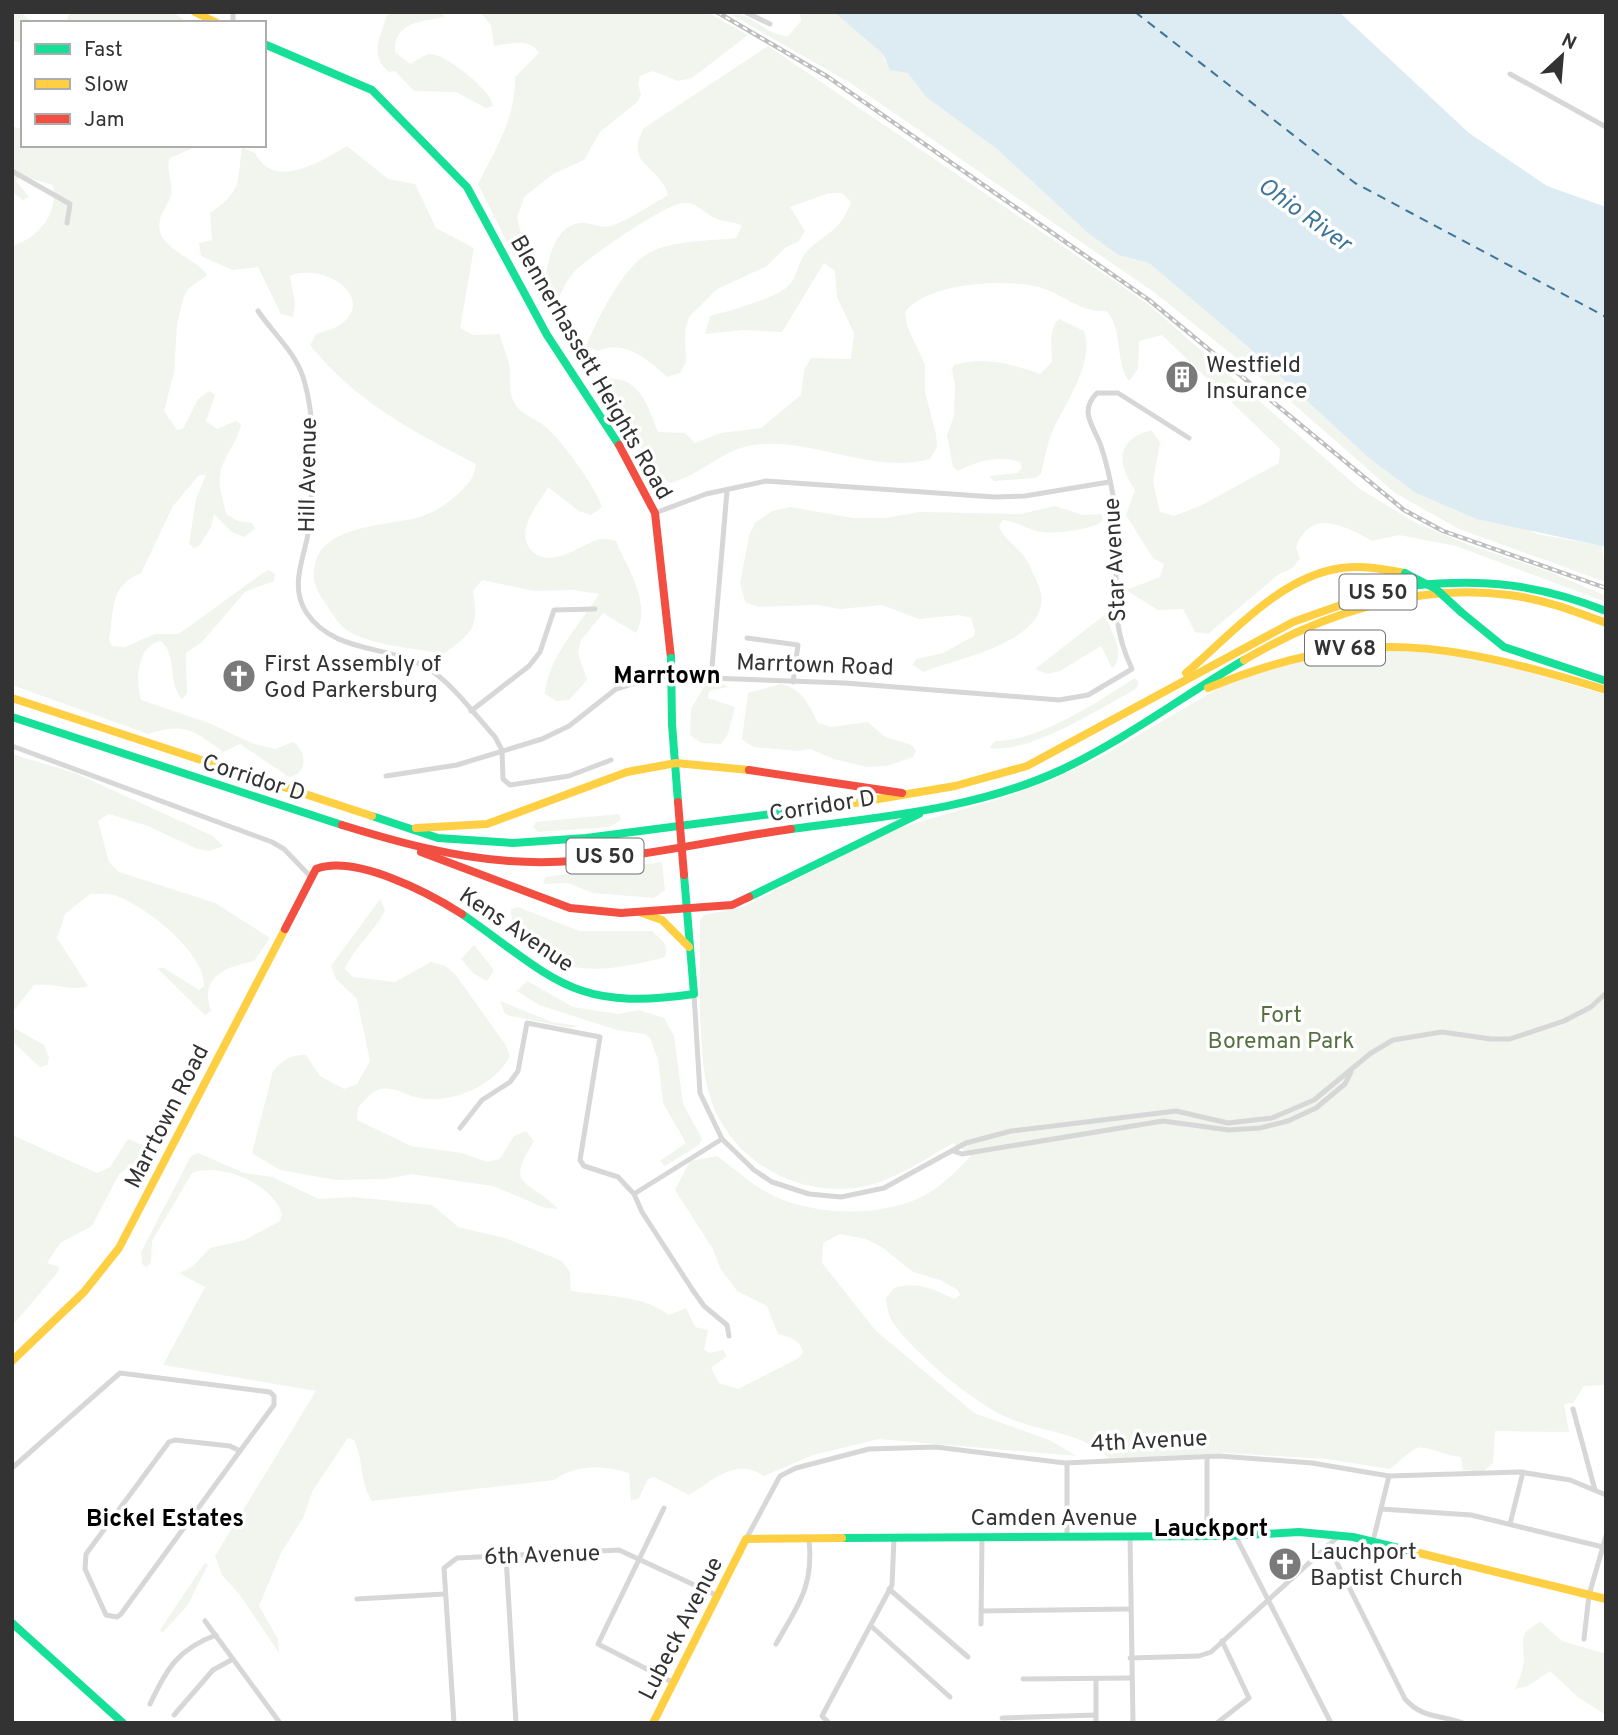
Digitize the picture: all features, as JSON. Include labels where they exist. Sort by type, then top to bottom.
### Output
[{"type":"main road","points":[[195,12],[213,21]]},
{"type":"main road","name":"Blennerhassett Heights Road","points":[[266,45],[372,90],[453,169],[489,223],[550,342],[619,444],[655,513],[671,657],[672,723],[694,994]]},
{"type":"main road","points":[[1167,688],[1272,600],[1302,579],[1336,568],[1356,565],[1405,573],[1436,589],[1504,647],[1606,681]]},
{"type":"main road","name":"Corridor D","points":[[12,698],[438,838],[484,845],[572,842],[732,817],[924,795],[980,783],[1027,766],[1167,688],[1319,611],[1371,594],[1418,585],[1463,581],[1522,584],[1559,593],[1606,611]]},
{"type":"main road","name":"Corridor D","points":[[12,717],[382,838],[471,858],[545,862],[646,850],[998,793],[1037,780],[1090,755],[1226,670],[1293,633],[1353,610],[1410,596],[1472,591],[1506,592],[1560,604],[1606,623]]},
{"type":"main road","name":"WV 68","points":[[1189,695],[1286,659],[1337,649],[1389,645],[1441,647],[1490,655],[1606,690]]},
{"type":"main road","points":[[403,827],[450,828],[487,824],[627,772],[676,763],[785,774],[845,787],[924,795]]},
{"type":"main road","points":[[382,838],[570,908],[636,912],[732,905],[899,821],[953,802]]},
{"type":"main road","name":"Marrtown Road","points":[[12,1361],[84,1292],[119,1248],[310,876],[323,866]]},
{"type":"main road","name":"Kens Avenue","points":[[323,866],[347,866],[424,892],[461,913],[549,977],[578,990],[612,998],[653,999],[694,994]]},
{"type":"main road","points":[[636,912],[662,920],[689,947]]},
{"type":"main road","name":"Camden Avenue","points":[[746,1539],[1207,1536],[1299,1532],[1373,1541],[1606,1599]]},
{"type":"main road","name":"4th Avenue","points":[[740,1551],[746,1539]]},
{"type":"main road","name":"Lubeck Avenue","points":[[653,1723],[740,1551]]},
{"type":"main road","points":[[12,1623],[123,1723]]},
{"type":"street","points":[[745,12],[770,24]]},
{"type":"street","points":[[1510,74],[1606,127]]},
{"type":"street","points":[[12,171],[70,204],[67,223]]},
{"type":"street","name":"Hill Avenue","points":[[258,311],[293,356],[306,390],[312,443],[310,523],[298,576],[304,610],[335,639],[405,658],[426,667],[471,711],[502,750]]},
{"type":"street","name":"Star Avenue","points":[[1132,669],[1117,631],[1113,586],[1116,520],[1100,442],[1088,421],[1088,407],[1097,393],[1118,393],[1189,438]]},
{"type":"street","points":[[655,513],[706,494],[766,481],[795,480],[994,497],[1025,496],[1109,482]]},
{"type":"street","points":[[711,680],[727,491]]},
{"type":"street","points":[[471,711],[540,652],[554,610],[595,610]]},
{"type":"street","points":[[747,638],[798,645],[793,682]]},
{"type":"street","name":"Marrtown Road","points":[[386,776],[457,765],[542,738],[569,726],[616,689],[658,676],[870,685],[1059,700],[1088,695],[1132,669]]},
{"type":"street","points":[[12,746],[272,842],[284,849],[310,876]]},
{"type":"street","points":[[502,750],[503,779],[510,785],[569,776],[611,760]]},
{"type":"street","points":[[694,994],[694,1036],[700,1093],[722,1139],[754,1170],[772,1182],[809,1194],[842,1197],[884,1188],[966,1143],[988,1136],[1118,1116],[1176,1111],[1228,1123],[1259,1121],[1287,1114],[1321,1095],[1392,1040],[1442,1032],[1491,1040],[1510,1039],[1564,1021],[1591,1007],[1606,993]]},
{"type":"street","points":[[460,1128],[482,1100],[510,1082],[518,1071],[527,1024],[600,1037],[580,1160],[584,1167],[618,1177],[634,1194],[642,1212],[692,1289],[704,1306],[727,1325],[729,1336]]},
{"type":"street","points":[[953,1151],[962,1154],[1171,1121],[1229,1130],[1260,1128],[1302,1115],[1325,1101],[1345,1084],[1351,1072]]},
{"type":"street","points":[[1321,1095],[1325,1101]]},
{"type":"street","points":[[1118,1116],[1120,1128]]},
{"type":"street","points":[[634,1194],[722,1139]]},
{"type":"street","points":[[12,1468],[120,1373],[270,1392],[275,1401],[240,1451],[121,1614],[117,1617],[106,1615],[84,1562],[169,1442],[230,1447],[240,1451]]},
{"type":"street","points":[[1573,1409],[1595,1490]]},
{"type":"street","name":"4th Avenue","points":[[746,1539],[780,1476],[796,1468],[869,1449],[936,1447],[1067,1463],[1207,1457],[1312,1464],[1389,1476],[1523,1472],[1570,1480],[1606,1495]]},
{"type":"street","points":[[1207,1457],[1207,1536]]},
{"type":"street","points":[[1067,1463],[1067,1536]]},
{"type":"street","points":[[1510,1524],[1523,1472]]},
{"type":"street","points":[[1373,1541],[1389,1476]]},
{"type":"street","points":[[664,1508],[597,1644],[674,1683]]},
{"type":"street","points":[[1381,1509],[1471,1515],[1604,1548]]},
{"type":"street","points":[[1235,1535],[1331,1723]]},
{"type":"street","points":[[1130,1657],[1199,1656],[1211,1652],[1340,1535]]},
{"type":"street","points":[[1130,1536],[1130,1678],[1133,1723]]},
{"type":"street","points":[[1584,1639],[1589,1595],[1606,1536]]},
{"type":"street","points":[[981,1624],[982,1537]]},
{"type":"street","points":[[827,1721],[822,1716],[890,1590],[894,1538]]},
{"type":"street","points":[[776,1644],[807,1588],[810,1578],[809,1539]]},
{"type":"street","points":[[1328,1545],[1405,1699],[1416,1711],[1446,1716],[1463,1723]]},
{"type":"street","name":"6th Avenue","points":[[445,1594],[444,1568],[457,1558],[620,1550],[718,1595]]},
{"type":"street","points":[[506,1557],[516,1723]]},
{"type":"street","points":[[890,1590],[968,1657]]},
{"type":"street","points":[[357,1599],[445,1594],[454,1723]]},
{"type":"street","points":[[982,1611],[1129,1609]]},
{"type":"street","points":[[205,1620],[280,1723]]},
{"type":"street","points":[[871,1626],[950,1697]]},
{"type":"street","points":[[150,1704],[165,1671],[181,1654],[195,1643],[216,1635]]},
{"type":"street","points":[[1217,1723],[1249,1698],[1223,1641]]},
{"type":"street","points":[[174,1715],[213,1670],[233,1659]]},
{"type":"street","points":[[1002,1718],[1096,1719],[1096,1678]]},
{"type":"street","points":[[1023,1679],[1130,1678]]},
{"type":"green space","points":[[12,12],[20,12],[31,21],[21,21],[21,43],[12,40]]},
{"type":"green space","points":[[70,12],[172,12],[186,21],[66,21]]},
{"type":"green space","points":[[390,12],[440,12],[445,17],[419,22],[404,29],[399,34],[395,52],[410,64],[430,54],[457,66],[477,83],[493,106],[486,108],[456,92],[414,91],[395,71],[389,72],[379,59],[378,47],[386,17]]},
{"type":"green space","points":[[480,12],[707,12],[748,35],[692,78],[678,81],[653,71],[640,76],[638,83],[641,96],[637,102],[600,132],[584,160],[553,174],[524,197],[517,218],[527,258],[525,265],[514,256],[478,184],[508,119],[515,77],[539,53],[525,43],[494,46],[491,25]]},
{"type":"green space","points":[[727,12],[744,16],[772,32],[788,36],[801,21],[800,12],[834,12],[883,54],[885,62],[908,73],[926,97],[997,149],[1088,233],[1118,255],[1149,263],[1247,346],[1369,458],[1537,534],[1602,546],[1606,582],[1459,529],[1395,493],[1290,401],[1155,293],[852,84]]},
{"type":"green space","points":[[768,46],[1148,304],[1360,489],[1416,523],[1469,545],[1550,572],[1606,596],[1606,602],[1456,546],[1399,535],[1372,541],[1330,523],[1311,527],[1303,535],[1296,547],[1300,559],[1291,569],[1279,574],[1208,634],[1195,632],[1183,609],[1158,610],[1126,590],[1160,577],[1164,564],[1153,558],[1126,515],[1135,490],[1125,471],[1125,447],[1130,440],[1151,430],[1160,442],[1153,482],[1160,512],[1174,516],[1202,505],[1279,463],[1280,449],[1162,335],[1139,341],[1138,369],[1129,381],[1124,373],[1115,327],[1106,311],[1090,310],[1030,285],[992,283],[950,288],[916,302],[905,312],[907,326],[925,365],[925,392],[937,447],[930,459],[909,463],[887,462],[797,446],[753,445],[731,452],[691,475],[670,483],[660,476],[608,403],[603,391],[607,379],[618,379],[635,388],[646,403],[658,432],[685,433],[695,443],[721,433],[761,428],[801,395],[804,370],[811,358],[851,359],[854,333],[837,297],[835,271],[824,263],[782,332],[743,330],[705,334],[710,316],[754,303],[786,288],[809,249],[839,224],[851,202],[842,193],[829,193],[790,207],[805,231],[798,242],[786,247],[767,266],[717,289],[689,317],[685,331],[686,362],[680,373],[667,377],[643,358],[626,349],[617,347],[598,351],[586,346],[623,278],[644,256],[674,244],[736,238],[742,226],[717,219],[688,203],[660,212],[626,233],[573,273],[551,310],[542,300],[548,266],[555,243],[569,227],[579,223],[611,226],[668,195],[658,177],[640,158],[639,141],[644,128]]},
{"type":"green space","points":[[12,126],[21,129],[21,147],[195,147],[170,158],[168,167],[171,195],[160,220],[160,230],[169,245],[207,275],[188,289],[184,296],[177,324],[174,373],[164,411],[177,430],[183,429],[198,399],[209,391],[215,395],[206,421],[217,429],[236,421],[241,424],[221,469],[220,484],[226,514],[238,521],[252,523],[255,529],[244,537],[232,532],[214,514],[211,527],[200,545],[194,548],[189,544],[196,499],[206,475],[199,475],[173,506],[141,573],[131,578],[118,592],[109,640],[112,646],[125,647],[155,634],[179,634],[263,573],[269,570],[275,574],[274,581],[245,592],[202,642],[186,653],[187,694],[182,699],[177,693],[169,654],[161,641],[147,649],[142,657],[138,684],[141,700],[209,723],[254,744],[275,749],[293,742],[303,756],[300,772],[295,775],[289,777],[240,744],[223,752],[188,730],[160,730],[148,734],[12,685],[12,246],[31,237],[45,223],[53,205],[54,195],[53,185],[21,176],[16,181],[29,197],[23,200],[12,192]]},
{"type":"green space","points":[[347,146],[388,179],[415,184],[436,228],[474,248],[460,328],[473,335],[500,334],[509,365],[510,391],[514,402],[521,411],[542,424],[561,443],[599,499],[602,507],[591,515],[579,511],[548,487],[526,527],[527,544],[532,551],[548,558],[566,554],[600,539],[616,541],[632,575],[641,610],[636,633],[603,613],[581,640],[578,653],[587,680],[569,700],[556,701],[545,694],[547,680],[566,641],[599,594],[573,590],[534,591],[482,580],[473,591],[475,614],[472,628],[444,654],[362,638],[342,626],[316,587],[315,564],[330,541],[357,529],[416,518],[435,511],[467,484],[473,476],[476,464],[386,414],[346,383],[310,345],[316,334],[339,326],[351,313],[353,303],[341,284],[316,273],[290,276],[295,303],[293,317],[281,314],[258,267],[232,270],[201,256],[199,243],[212,240],[210,213],[228,199],[236,186],[242,147],[255,153],[263,164],[285,172],[311,165]]},
{"type":"green space","points":[[1059,319],[1084,331],[1085,356],[1077,383],[1052,432],[1041,474],[1035,478],[994,481],[989,476],[1017,473],[1022,468],[1020,462],[1003,459],[980,462],[958,471],[953,467],[947,435],[954,416],[954,365],[976,361],[997,362],[1040,374],[1052,362],[1052,333]]},
{"type":"green space","points":[[1055,506],[1082,515],[1102,514],[1103,520],[1084,529],[1054,532],[1040,532],[1003,520],[999,526],[1005,537],[1026,559],[1038,584],[1042,600],[1035,619],[1024,631],[991,649],[923,672],[913,665],[916,659],[943,653],[974,636],[971,618],[959,615],[919,619],[882,605],[840,609],[818,605],[758,607],[745,602],[740,583],[749,536],[755,523],[772,511],[791,507],[853,518],[885,518],[920,512],[1021,514]]},
{"type":"green space","points":[[1106,614],[1118,650],[1116,663],[1112,668],[1101,646],[1060,671],[1047,674],[1035,669]]},
{"type":"green space","name":"Fort Boreman Park","points":[[1355,649],[1424,651],[1485,659],[1606,695],[1606,1385],[1584,1386],[1573,1403],[1564,1404],[1569,1432],[1495,1431],[1493,1463],[1483,1472],[1463,1470],[1461,1457],[1421,1448],[1417,1448],[1390,1469],[1327,1459],[1227,1453],[1110,1459],[1087,1443],[1019,1422],[992,1410],[945,1376],[894,1324],[889,1315],[886,1298],[894,1288],[910,1285],[925,1287],[954,1299],[960,1295],[958,1290],[940,1280],[913,1272],[883,1248],[866,1239],[840,1234],[823,1243],[822,1263],[876,1331],[974,1413],[1049,1440],[1077,1456],[879,1439],[813,1455],[764,1476],[754,1471],[735,1470],[716,1477],[689,1495],[654,1477],[648,1479],[639,1498],[631,1501],[629,1473],[610,1468],[590,1468],[572,1471],[554,1480],[372,1501],[365,1485],[354,1440],[348,1438],[313,1490],[303,1518],[281,1553],[259,1606],[278,1639],[279,1653],[240,1595],[222,1575],[215,1556],[316,1391],[163,1365],[205,1287],[179,1273],[192,1267],[210,1248],[245,1240],[280,1221],[282,1214],[268,1193],[244,1178],[217,1171],[192,1173],[152,1241],[151,1263],[146,1267],[142,1264],[141,1252],[191,1156],[198,1153],[244,1173],[272,1177],[319,1199],[354,1197],[432,1205],[458,1227],[505,1238],[562,1261],[570,1272],[571,1291],[635,1300],[659,1308],[669,1315],[686,1308],[695,1327],[708,1330],[704,1350],[710,1353],[723,1350],[727,1356],[711,1368],[719,1383],[738,1389],[799,1358],[803,1352],[797,1342],[778,1334],[767,1306],[737,1291],[720,1268],[713,1249],[675,1190],[690,1161],[717,1156],[752,1183],[790,1202],[826,1210],[864,1211],[901,1205],[925,1195],[952,1175],[971,1156],[953,1143],[882,1181],[856,1188],[832,1189],[787,1179],[748,1155],[732,1139],[719,1119],[706,1079],[700,1011],[700,920],[704,915],[743,907],[892,830],[1050,781],[1102,756],[1226,684],[1293,661]]},
{"type":"green space","points":[[1135,678],[1139,683],[1136,689],[1064,728],[1024,744],[989,748],[995,741],[1030,735],[1068,719]]},
{"type":"green space","points":[[721,683],[728,687],[709,691],[708,698],[735,707],[728,734],[721,744],[701,743],[690,735],[691,709],[705,685]]},
{"type":"green space","points":[[781,684],[800,694],[818,723],[831,727],[868,722],[885,737],[912,745],[916,751],[913,757],[887,766],[867,767],[834,759],[810,749],[798,751],[753,747],[742,739],[748,693]]},
{"type":"green space","points":[[12,754],[75,773],[213,836],[223,846],[210,851],[197,849],[148,826],[109,814],[98,821],[109,862],[119,872],[215,903],[270,938],[254,961],[224,970],[212,982],[208,999],[211,1011],[205,1015],[157,968],[164,968],[199,990],[204,986],[202,973],[195,959],[172,932],[129,901],[111,894],[90,894],[65,914],[57,938],[88,986],[77,988],[34,985],[12,1013]]},
{"type":"green space","points":[[619,814],[621,820],[609,827],[538,832],[533,827],[536,822]]},
{"type":"green space","points":[[662,862],[665,890],[654,898],[593,893],[568,883],[543,884],[545,877]]},
{"type":"green space","points":[[380,899],[385,910],[345,969],[353,977],[395,982],[431,962],[445,966],[455,974],[505,1044],[510,1056],[503,1067],[482,1085],[456,1096],[428,1099],[392,1089],[375,1091],[358,1108],[357,1120],[411,1146],[462,1153],[487,1162],[500,1159],[514,1136],[526,1131],[534,1141],[525,1156],[521,1176],[524,1182],[558,1209],[545,1208],[493,1186],[411,1174],[387,1179],[336,1180],[280,1170],[252,1153],[273,1071],[280,1063],[288,1058],[306,1055],[320,1076],[344,1089],[357,1084],[370,1061],[357,999],[336,979],[331,966]]},
{"type":"green space","points":[[518,907],[579,931],[652,931],[665,945],[665,957],[630,965],[592,969],[564,964],[549,956],[519,932],[512,920],[511,909]]},
{"type":"green space","points":[[474,945],[494,970],[487,981],[474,974],[461,959]]},
{"type":"green space","points":[[527,981],[573,1007],[618,1014],[639,1010],[664,1018],[674,1036],[683,1104],[702,1139],[699,1145],[665,1166],[660,1161],[686,1143],[663,1103],[658,1059],[650,1038],[645,1034],[617,1030],[539,1005],[517,991]]},
{"type":"green space","points":[[500,1001],[552,1022],[578,1026],[571,1028],[511,1016],[505,1014]]},
{"type":"green space","points":[[12,1027],[44,1045],[49,1058],[47,1065],[40,1067],[12,1041]]},
{"type":"green space","points":[[12,1135],[97,1173],[110,1167],[128,1139],[152,1149],[119,1174],[92,1226],[60,1243],[47,1263],[59,1267],[58,1272],[12,1326]]},
{"type":"green space","points":[[205,1563],[208,1565],[187,1606],[162,1633],[160,1630]]},
{"type":"green space","points":[[1541,1622],[1562,1641],[1606,1654],[1606,1715],[1578,1697],[1550,1671],[1528,1686],[1515,1689],[1524,1658],[1524,1636]]},
{"type":"water","name":"Ohio River","points":[[834,12],[1339,12],[1469,133],[1547,186],[1606,207],[1606,547],[1477,519],[1416,493],[1369,458],[1247,346],[1149,263],[1118,255],[1088,233],[997,149],[926,97],[908,73],[890,70],[883,54]]},
{"type":"ferry route","points":[[1135,12],[1355,183],[1606,317]]},
{"type":"railway","points":[[717,12],[828,77],[1149,300],[1404,510],[1443,531],[1606,588]]},
{"type":"traffic: fast","points":[[266,45],[372,90],[467,187],[547,335],[619,445]]},
{"type":"traffic: fast","points":[[1405,573],[1436,589],[1461,612]]},
{"type":"traffic: fast","points":[[1410,586],[1462,583],[1510,585],[1557,595],[1606,611]]},
{"type":"traffic: fast","points":[[1461,612],[1504,647],[1606,681]]},
{"type":"traffic: fast","points":[[671,658],[672,724]]},
{"type":"traffic: fast","points":[[791,829],[929,810],[963,803],[1029,783],[1061,770],[1108,745],[1244,660]]},
{"type":"traffic: fast","points":[[12,717],[342,825]]},
{"type":"traffic: fast","points":[[672,724],[678,802]]},
{"type":"traffic: fast","points":[[372,816],[438,838],[513,843],[586,838],[849,804]]},
{"type":"traffic: fast","points":[[749,897],[919,814]]},
{"type":"traffic: fast","points":[[462,914],[520,956],[567,985],[619,998],[694,994],[684,875]]},
{"type":"traffic: fast","points":[[842,1538],[1228,1536],[1299,1532],[1353,1537],[1415,1552]]},
{"type":"traffic: fast","points":[[12,1623],[123,1723]]},
{"type":"traffic: slow","points":[[195,12],[213,21]]},
{"type":"traffic: slow","points":[[1186,673],[1238,625],[1297,583],[1318,574],[1349,567],[1405,573]]},
{"type":"traffic: slow","points":[[849,804],[955,786],[1027,766],[1293,622],[1369,595],[1410,586]]},
{"type":"traffic: slow","points":[[1244,660],[1306,628],[1338,616],[1372,605],[1440,593],[1474,592],[1534,599],[1606,623]]},
{"type":"traffic: slow","points":[[1208,688],[1263,668],[1314,655],[1361,648],[1407,647],[1500,661],[1606,690]]},
{"type":"traffic: slow","points":[[12,698],[372,816]]},
{"type":"traffic: slow","points":[[416,828],[487,824],[627,772],[676,763],[749,770]]},
{"type":"traffic: slow","points":[[642,913],[662,920],[689,947]]},
{"type":"traffic: slow","points":[[12,1361],[84,1292],[119,1248],[285,929]]},
{"type":"traffic: slow","points":[[653,1723],[746,1539],[842,1538]]},
{"type":"traffic: slow","points":[[1415,1552],[1606,1599]]},
{"type":"traffic: jam","points":[[619,445],[655,513],[671,658]]},
{"type":"traffic: jam","points":[[749,770],[902,793]]},
{"type":"traffic: jam","points":[[678,802],[684,875]]},
{"type":"traffic: jam","points":[[342,825],[446,852],[488,859],[544,862],[615,857],[791,829]]},
{"type":"traffic: jam","points":[[421,852],[570,908],[621,913],[732,905],[749,897]]},
{"type":"traffic: jam","points":[[285,929],[316,869],[332,866],[371,871],[391,878],[462,914]]},
{"type":"place","name":"Westfield Insurance","points":[[1182,377]]},
{"type":"place","name":"First Assembly of God Parkersburg","points":[[239,676]]},
{"type":"place","name":"Lauchport Baptist Church","points":[[1285,1564]]},
{"type":"district","name":"Marrtown","points":[[667,675]]},
{"type":"district","name":"Bickel Estates","points":[[165,1518]]},
{"type":"district","name":"Lauckport","points":[[1211,1528]]}]
